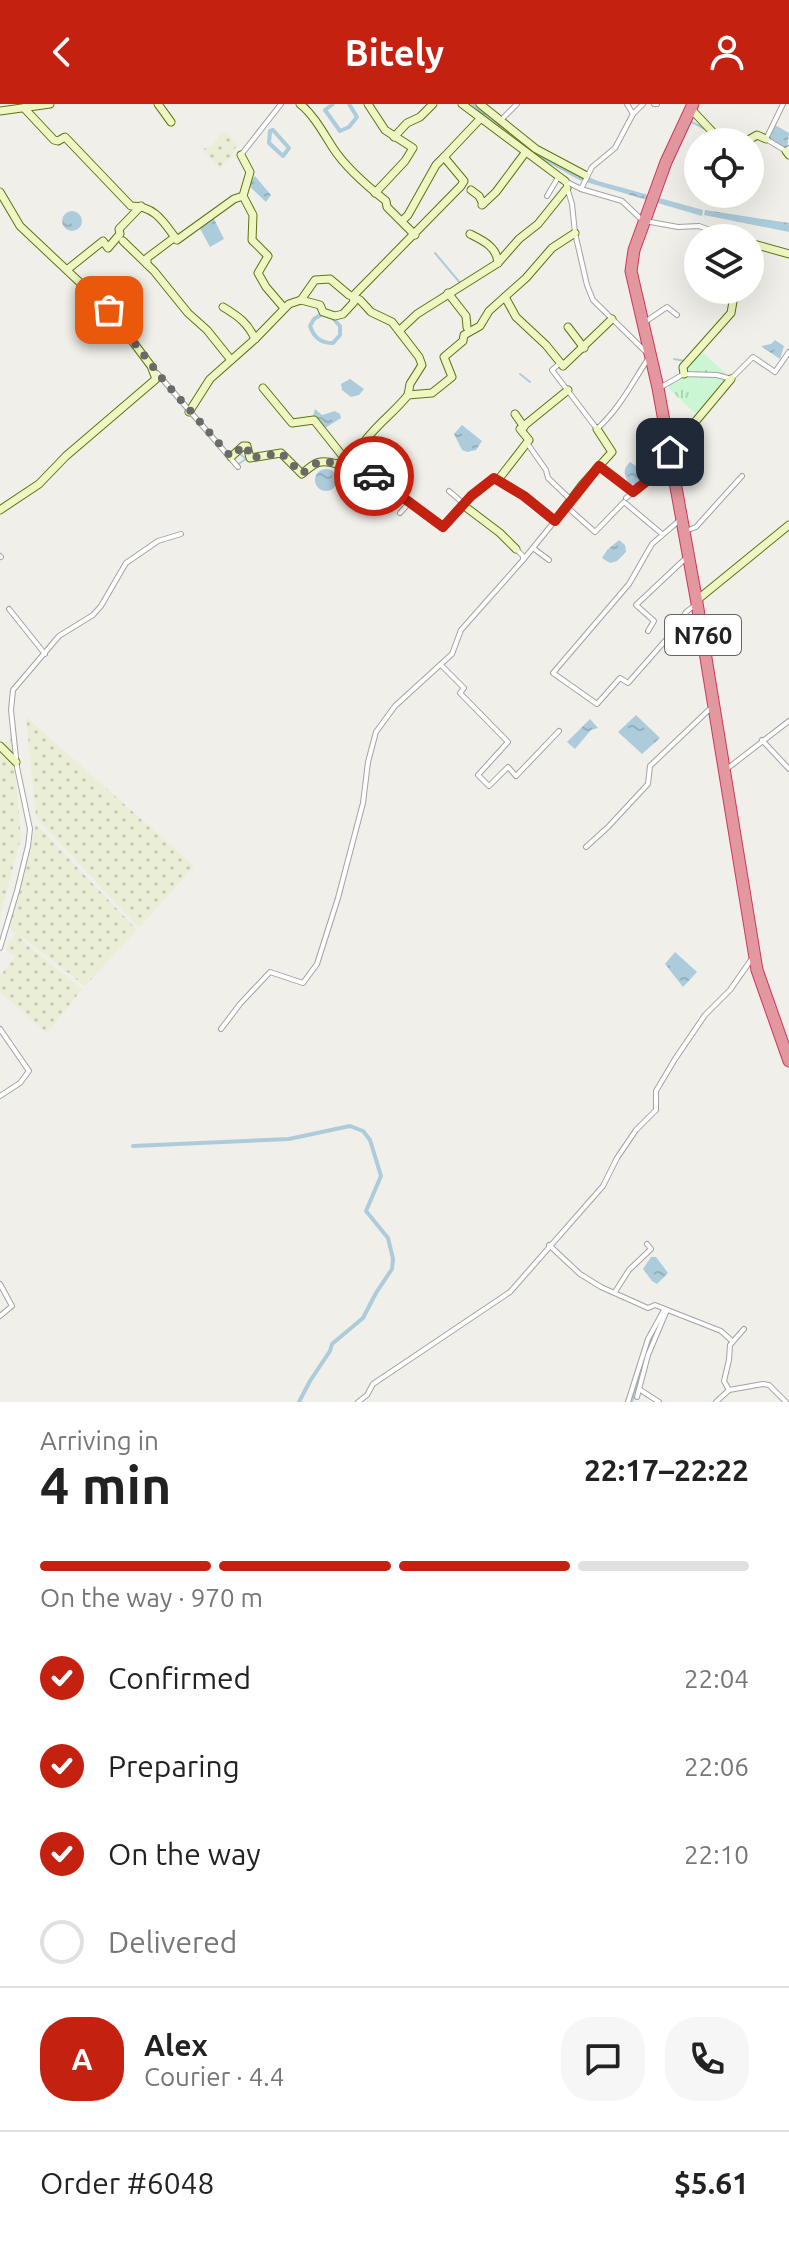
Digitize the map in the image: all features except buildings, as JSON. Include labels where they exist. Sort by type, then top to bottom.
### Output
[{"type":"highway","name":"N760","points":[[689,106],[669,170],[654,194],[634,250],[631,271],[658,388],[689,556],[757,970],[789,1061]]},
{"type":"street","points":[[7,108],[50,104]]},
{"type":"street","points":[[158,104],[171,122]]},
{"type":"street","points":[[281,104],[241,155],[250,172],[243,196],[253,215],[252,240],[268,256],[258,273],[284,308]]},
{"type":"street","points":[[300,104],[311,113],[342,159],[386,201],[387,207],[415,235]]},
{"type":"street","points":[[368,104],[385,130],[402,139],[412,150],[375,193]]},
{"type":"street","points":[[394,137],[433,104]]},
{"type":"street","points":[[462,104],[564,182],[622,201],[646,218],[684,227]]},
{"type":"street","points":[[480,104],[536,149],[585,175]]},
{"type":"street","points":[[493,129],[517,104]]},
{"type":"street","points":[[627,104],[633,114]]},
{"type":"street","points":[[783,104],[766,139],[788,151]]},
{"type":"street","points":[[581,187],[585,175],[615,148],[633,114],[643,105]]},
{"type":"street","points":[[689,106],[707,128]]},
{"type":"street","points":[[24,108],[54,140],[65,137],[131,206],[141,206],[157,214],[177,240],[184,238],[234,199],[243,196]]},
{"type":"street","points":[[402,221],[421,196],[436,165],[480,119]]},
{"type":"street","points":[[471,190],[479,196],[482,205],[525,153]]},
{"type":"street","points":[[353,296],[451,198],[464,181],[446,154]]},
{"type":"street","points":[[547,196],[564,182]]},
{"type":"street","points":[[564,182],[593,300],[649,356],[631,389],[597,429]]},
{"type":"street","points":[[399,326],[498,263],[519,239],[538,224],[564,182]]},
{"type":"street","points":[[0,192],[16,222],[109,310],[151,366],[238,467]]},
{"type":"street","points":[[68,269],[103,241],[108,248],[120,234],[119,229],[141,206]]},
{"type":"street","points":[[408,395],[432,393],[452,377],[444,357],[463,341],[464,335],[480,326],[489,311],[552,248],[575,233]]},
{"type":"street","points":[[470,234],[494,249],[498,254],[498,263]]},
{"type":"street","points":[[147,264],[147,258],[154,251],[175,237]]},
{"type":"street","points":[[123,241],[231,360]]},
{"type":"street","points":[[764,247],[789,254]]},
{"type":"street","points":[[189,412],[210,379],[284,308],[301,300],[315,280],[330,279],[371,312],[399,326],[422,365],[410,384],[408,395],[349,461],[337,464],[324,460],[302,474],[281,453],[250,458],[247,446],[243,446],[231,457]]},
{"type":"street","points":[[448,293],[466,316],[467,327]]},
{"type":"street","points":[[301,300],[320,305],[323,312],[335,316],[348,310],[354,302],[353,296]]},
{"type":"street","points":[[505,297],[516,317],[563,366],[612,319]]},
{"type":"street","points":[[684,374],[683,367],[731,313],[731,304]]},
{"type":"street","points":[[223,307],[242,319],[255,339]]},
{"type":"street","points":[[643,323],[667,307],[677,315]]},
{"type":"street","points":[[568,327],[584,348]]},
{"type":"street","points":[[626,498],[662,469],[661,456],[670,452],[753,357],[775,372],[789,352]]},
{"type":"street","points":[[221,1029],[270,972],[303,983],[317,964],[363,803],[368,762],[376,732],[395,706],[454,651],[469,617],[523,560],[612,452],[552,370],[560,363]]},
{"type":"street","points":[[0,510],[39,484],[66,456],[156,379],[151,366]]},
{"type":"street","points":[[658,388],[684,374],[717,375],[731,379]]},
{"type":"street","points":[[263,388],[292,423],[314,420],[349,461],[411,501],[443,527],[494,478],[524,496],[555,521]]},
{"type":"street","points":[[498,480],[529,440],[520,429],[568,390]]},
{"type":"street","points":[[515,414],[524,427]]},
{"type":"street","points":[[526,443],[546,470],[548,478],[595,532],[624,502],[662,534]]},
{"type":"street","points":[[599,466],[631,493]]},
{"type":"street","points":[[684,532],[696,527],[742,476]]},
{"type":"street","points":[[449,491],[516,549],[523,560]]},
{"type":"street","points":[[400,513],[411,501]]},
{"type":"street","points":[[682,518],[652,544],[629,584],[553,673],[597,704],[620,678],[628,683],[679,625],[686,612],[789,525]]},
{"type":"street","points":[[0,948],[28,846],[28,817],[16,762],[11,710],[13,690],[59,636],[93,615],[126,563],[158,541],[181,534]]},
{"type":"street","points":[[533,548],[549,560]]},
{"type":"street","points":[[648,631],[654,621],[636,605],[689,556]]},
{"type":"street","points":[[9,609],[45,654]]},
{"type":"street","points":[[441,665],[464,688],[460,693],[508,742],[478,775],[489,786],[508,767],[516,776],[559,731]]},
{"type":"street","points":[[586,847],[648,784],[650,766],[715,705]]},
{"type":"street","points":[[726,770],[789,721]]},
{"type":"street","points":[[762,740],[789,769]]},
{"type":"street","points":[[0,746],[16,762]]},
{"type":"street","points":[[358,1402],[383,1377],[510,1292],[603,1186],[636,1130],[656,1110],[656,1091],[675,1059],[705,1015],[730,990],[755,956]]},
{"type":"street","points":[[0,1029],[29,1071],[20,1083],[0,1096]]},
{"type":"street","points":[[615,1292],[629,1270],[651,1249],[647,1244]]},
{"type":"street","points":[[549,1245],[580,1274],[648,1308],[655,1305],[721,1331],[732,1341]]},
{"type":"street","points":[[0,1284],[12,1306],[0,1316]]},
{"type":"street","points":[[637,1397],[648,1355],[666,1310]]},
{"type":"street","points":[[628,1402],[648,1339],[666,1310]]},
{"type":"street","points":[[729,1390],[724,1381],[732,1341],[744,1329]]},
{"type":"street","points":[[716,1402],[729,1390],[763,1384],[769,1385],[786,1402]]},
{"type":"street","points":[[639,1389],[659,1402]]},
{"type":"green space","points":[[226,132],[237,144],[232,156],[219,168],[203,149],[213,145],[221,133]]},
{"type":"green space","points":[[701,351],[731,378],[697,415],[668,388]]},
{"type":"green space","points":[[26,717],[194,866],[139,928],[36,817]]},
{"type":"green space","points":[[12,735],[21,838],[0,916],[0,749]]},
{"type":"green space","points":[[36,824],[137,930],[85,986],[18,934],[82,989],[47,1033],[0,992],[0,976],[15,957],[5,949],[16,933],[9,927]]},
{"type":"water","points":[[470,104],[476,104],[553,162],[598,181],[684,205],[684,208],[703,210],[702,216],[579,180],[522,148]]},
{"type":"water","points":[[775,125],[789,133],[787,149],[769,138]]},
{"type":"water","points":[[255,176],[271,195],[266,202],[248,185]]},
{"type":"water","points":[[705,210],[789,223],[789,232],[764,227],[764,224],[704,215]]},
{"type":"water","points":[[68,211],[76,211],[82,221],[76,231],[68,231],[62,225],[62,217]]},
{"type":"water","points":[[213,217],[224,239],[210,247],[198,225]]},
{"type":"water","points":[[775,340],[784,346],[780,359],[761,346]]},
{"type":"water","points":[[350,379],[364,389],[359,395],[351,397],[342,390],[341,384]]},
{"type":"water","points":[[315,409],[322,415],[335,411],[341,418],[325,428],[313,416]]},
{"type":"water","points":[[462,425],[482,441],[476,450],[462,450],[454,434]]},
{"type":"water","points":[[630,462],[643,479],[637,485],[629,484],[625,475]]},
{"type":"water","points":[[322,469],[330,469],[337,480],[330,491],[322,491],[315,484],[315,476]]},
{"type":"water","points":[[619,540],[625,545],[626,552],[610,563],[602,558],[607,550]]},
{"type":"water","points":[[636,715],[660,738],[642,754],[618,732]]},
{"type":"water","points":[[590,719],[598,728],[591,730],[575,749],[567,742]]},
{"type":"water","points":[[675,952],[697,972],[683,987],[665,964]]},
{"type":"water","points":[[651,1257],[656,1257],[668,1273],[657,1284],[643,1269]]},
{"type":"waterway","points":[[307,104],[315,116]]},
{"type":"waterway","points":[[333,104],[325,110],[340,131],[349,127],[357,117],[349,104]]},
{"type":"waterway","points":[[690,121],[703,128]]},
{"type":"waterway","points":[[273,130],[289,148],[283,156],[269,143],[270,131],[273,130]]},
{"type":"waterway","points":[[435,253],[461,284]]},
{"type":"waterway","points":[[324,313],[328,313],[340,326],[340,335],[333,343],[318,339],[310,326],[314,319],[324,313]]},
{"type":"waterway","points":[[674,359],[685,361]]},
{"type":"waterway","points":[[520,374],[530,382]]},
{"type":"waterway","points":[[237,465],[246,459],[240,454]]},
{"type":"waterway","points":[[133,1146],[289,1139],[350,1126],[363,1131],[370,1140],[381,1176],[366,1211],[388,1238],[392,1269],[363,1318],[332,1344],[299,1402]]},
{"type":"waterway","points":[[631,1402],[647,1350],[661,1318]]},
{"type":"way so far","points":[[109,310],[180,402],[231,457],[247,446],[250,458],[281,453],[302,474],[324,460],[337,464],[345,460],[349,464],[354,462],[374,476]]},
{"type":"route","points":[[374,476],[443,527],[471,496],[494,478],[524,496],[555,521],[599,466],[631,493],[662,469],[660,458],[670,452]]}]
